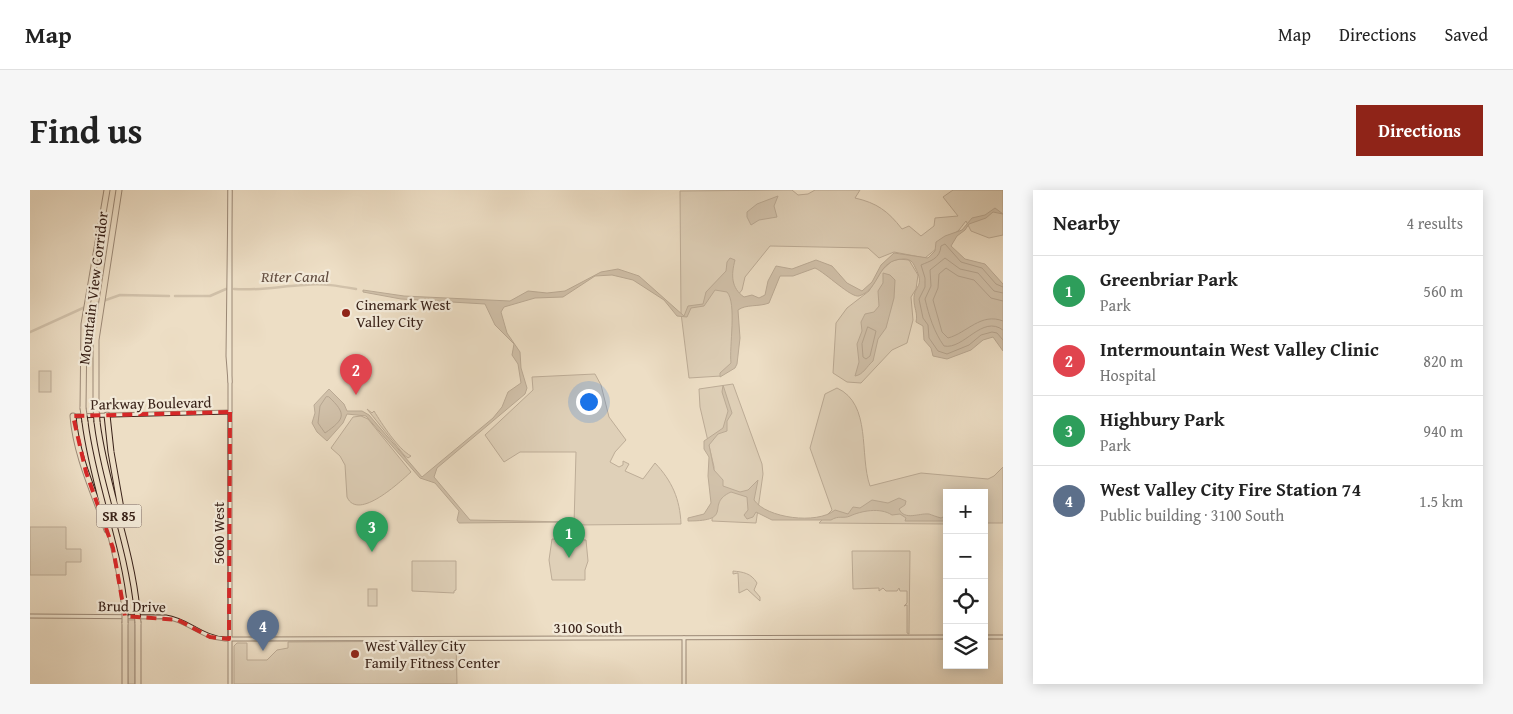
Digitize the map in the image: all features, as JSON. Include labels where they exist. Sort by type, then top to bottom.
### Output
[{"type":"highway","name":"Mountain View Corridor","points":[[107,190],[86,313],[82,355],[85,422],[92,463],[117,558],[124,600],[125,684]]},
{"type":"highway","name":"Mountain View Corridor","points":[[118,190],[100,308],[95,358],[96,408],[105,465],[127,545],[137,610],[138,684]]},
{"type":"highway","points":[[107,415],[112,458],[127,545]]},
{"type":"highway","points":[[73,416],[75,435],[86,472],[113,548],[124,600]]},
{"type":"main road","name":"5600 West","points":[[230,190],[228,337],[230,382]]},
{"type":"main road","name":"5600 West","points":[[230,190],[230,684]]},
{"type":"main road","name":"Parkway Boulevard","points":[[73,416],[230,412]]},
{"type":"main road","name":"Brud Drive","points":[[30,616],[168,617],[181,621],[206,636],[229,639]]},
{"type":"main road","name":"3100 South","points":[[229,639],[943,637]]},
{"type":"main road","points":[[988,637],[1003,637]]},
{"type":"main road","points":[[684,638],[684,684]]},
{"type":"highlighted area","points":[[230,412],[229,639],[210,637],[178,620],[125,616],[113,548],[86,472],[73,416]]},
{"type":"shaded area","points":[[792,190],[798,195],[808,194],[815,190],[860,190],[855,198],[876,205],[892,217],[902,229],[909,226],[921,236],[934,226],[935,218],[958,216],[943,197],[953,190],[1003,190],[1003,235],[989,238],[971,231],[966,221],[959,230],[925,258],[894,252],[879,258],[868,248],[770,246],[745,277],[742,290],[737,296],[732,365],[721,376],[689,378],[681,313],[680,191]]},
{"type":"shaded area","points":[[899,259],[909,260],[918,275],[916,289],[911,297],[913,320],[907,343],[892,350],[861,383],[847,382],[833,373],[836,323],[847,308],[869,291],[882,270],[892,261]]},
{"type":"shaded area","points":[[39,371],[51,371],[51,392],[39,392]]},
{"type":"shaded area","points":[[595,374],[601,385],[609,417],[626,440],[615,452],[610,462],[619,467],[623,465],[623,461],[629,464],[625,471],[643,479],[655,463],[666,477],[677,498],[681,524],[574,525],[576,452],[520,452],[504,462],[485,435],[533,390],[532,377]]},
{"type":"shaded area","points":[[733,384],[762,464],[763,474],[756,523],[712,521],[714,467],[700,407],[699,389]]},
{"type":"shaded area","points":[[837,388],[848,396],[855,406],[860,418],[870,486],[921,473],[988,479],[1003,467],[1003,523],[988,523],[988,489],[943,489],[943,524],[819,523],[832,510],[810,448],[825,394]]},
{"type":"shaded area","points":[[367,409],[372,413],[374,411],[396,442],[411,456],[408,458],[404,455]]},
{"type":"shaded area","points":[[361,416],[368,419],[411,472],[379,497],[360,505],[352,503],[347,497],[345,465],[340,456],[331,448],[353,417]]},
{"type":"shaded area","points":[[30,527],[66,527],[66,549],[81,549],[81,562],[66,562],[66,575],[30,575]]},
{"type":"shaded area","points":[[552,539],[586,540],[588,561],[585,570],[585,580],[552,580],[549,560]]},
{"type":"shaded area","points":[[852,551],[910,551],[909,634],[907,633],[907,605],[904,606],[907,603],[907,591],[900,591],[899,588],[897,591],[886,591],[883,588],[879,591],[879,588],[853,589]]},
{"type":"shaded area","points":[[412,561],[456,561],[456,590],[454,593],[412,591]]},
{"type":"shaded area","points":[[733,571],[746,574],[755,580],[757,583],[754,590],[760,597],[760,601],[747,589],[739,593],[738,573],[733,574]]},
{"type":"shaded area","points":[[368,589],[377,589],[377,606],[368,606]]},
{"type":"shaded area","points":[[127,620],[135,620],[135,684],[128,684]]},
{"type":"shaded area","points":[[456,641],[457,684],[234,684],[234,646],[237,643],[247,643],[247,660],[267,660],[277,650],[288,648],[288,642]]},
{"type":"water","points":[[778,196],[774,206],[777,217],[759,220],[751,225],[747,212],[757,204]]},
{"type":"water","points":[[995,208],[1003,214],[993,212],[986,218],[969,224],[957,236],[951,246],[965,259],[985,264],[1003,284],[1003,351],[993,337],[983,340],[971,350],[947,359],[933,356],[931,348],[924,340],[923,326],[916,322],[914,295],[919,283],[918,274],[912,262],[906,259],[895,260],[888,264],[871,287],[859,296],[850,293],[815,268],[793,276],[780,276],[769,303],[738,310],[740,338],[737,364],[735,368],[720,377],[720,373],[731,363],[732,305],[727,292],[715,290],[704,306],[691,308],[687,317],[677,316],[664,300],[633,280],[612,275],[595,276],[563,297],[535,298],[504,307],[501,312],[507,333],[520,352],[521,368],[527,388],[525,394],[437,468],[434,477],[470,520],[569,522],[459,523],[457,520],[459,511],[435,483],[420,478],[366,416],[347,414],[343,423],[327,441],[317,432],[312,423],[315,413],[314,405],[329,389],[344,404],[347,411],[362,411],[369,415],[422,477],[493,418],[502,407],[508,392],[521,383],[518,364],[512,355],[514,344],[495,325],[485,304],[401,299],[363,292],[363,290],[404,296],[510,301],[528,291],[547,293],[565,291],[601,272],[618,269],[639,276],[684,316],[688,306],[703,304],[706,292],[726,271],[727,262],[730,258],[735,260],[733,271],[734,285],[744,297],[752,295],[759,298],[765,295],[768,281],[776,266],[792,269],[816,260],[832,266],[847,283],[862,291],[872,282],[881,265],[894,253],[928,258],[935,251],[936,242],[945,236],[962,230],[972,218],[985,215]]},
{"type":"water","points":[[883,273],[890,275],[895,280],[894,298],[886,328],[878,339],[873,361],[863,372],[855,376],[859,362],[857,344],[862,331],[861,322],[865,314],[874,312],[879,306],[878,291],[883,283]]},
{"type":"water","points":[[723,385],[732,413],[727,421],[727,431],[718,434],[709,445],[714,470],[723,480],[723,486],[740,492],[748,490],[758,480],[754,500],[769,511],[792,517],[816,517],[827,515],[835,510],[848,514],[853,507],[860,508],[872,500],[888,503],[899,498],[906,501],[905,505],[899,509],[905,515],[929,514],[943,517],[943,521],[905,521],[906,518],[900,514],[892,515],[876,510],[831,520],[772,520],[756,512],[753,517],[747,519],[744,515],[748,510],[747,497],[731,492],[723,497],[716,515],[703,520],[688,521],[688,518],[704,514],[711,503],[708,476],[709,457],[704,449],[704,441],[723,428],[728,411],[722,392]]},
{"type":"waterway","name":"Riter Canal","points":[[234,289],[261,289],[318,284],[356,289]]},
{"type":"waterway","name":"Riter Canal","points":[[175,296],[210,296],[226,289]]},
{"type":"waterway","name":"Riter Canal","points":[[30,332],[83,308],[120,295],[169,296]]},
{"type":"place","name":"Cinemark West Valley City","points":[[346,313]]},
{"type":"place","name":"Intermountain West Valley Clinic","points":[[356,395]]},
{"type":"place","name":"Highbury Park","points":[[372,552]]},
{"type":"place","name":"Greenbriar Park","points":[[569,558]]},
{"type":"place","name":"West Valley City Fire Station 74","points":[[263,651]]},
{"type":"place","name":"West Valley City Family Fitness Center","points":[[355,654]]}]
